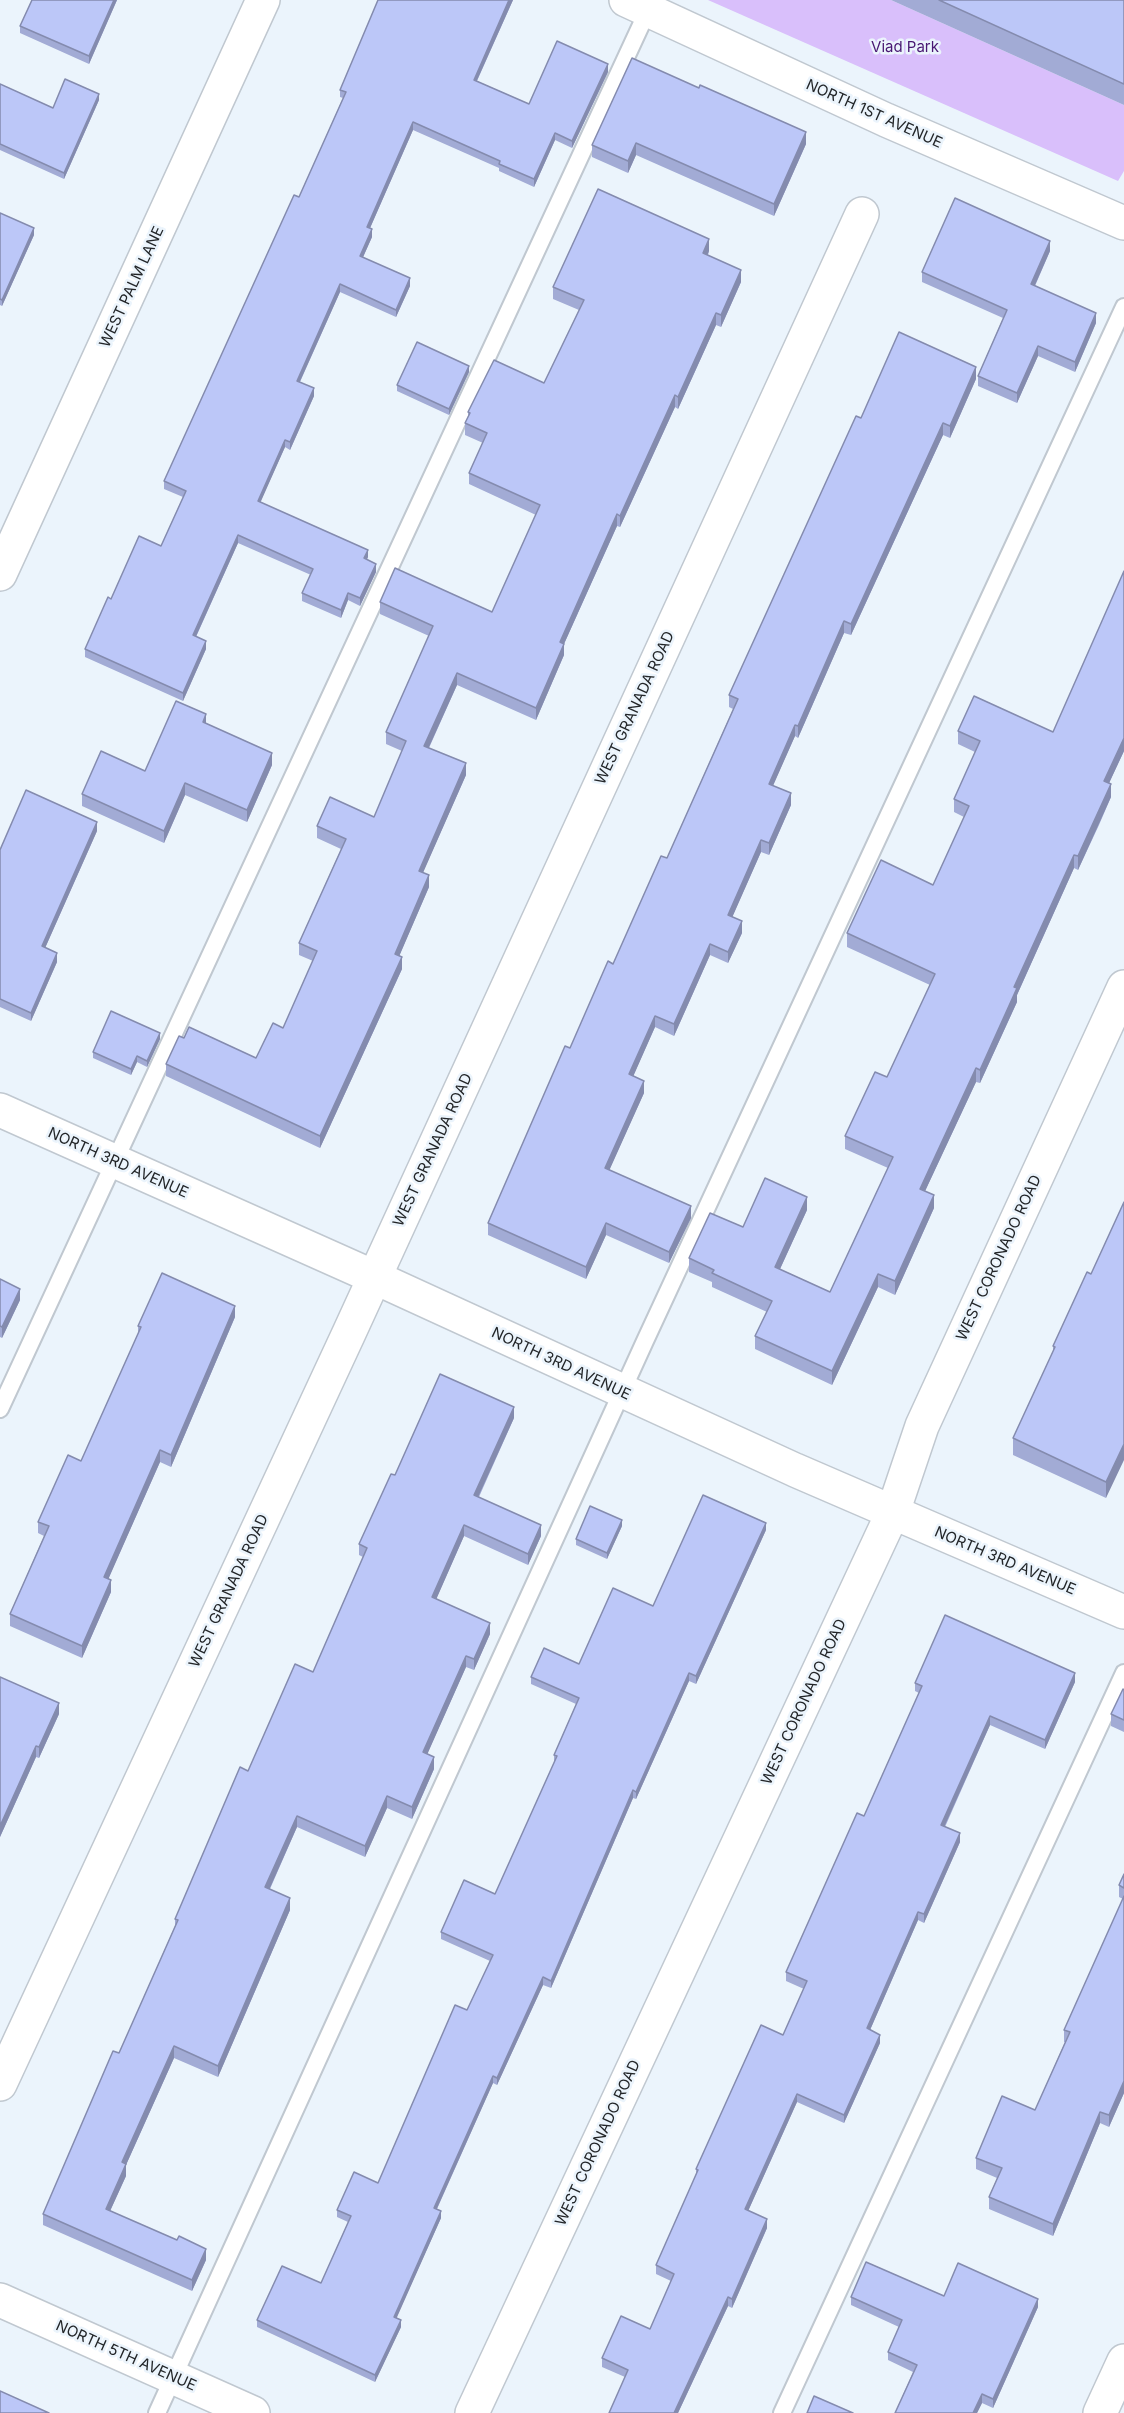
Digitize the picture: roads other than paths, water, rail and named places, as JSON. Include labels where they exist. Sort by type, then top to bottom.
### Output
[{"type":"street","name":"WEST PALM LANE","points":[[0,574],[263,0]]},
{"type":"street","name":"NORTH 1ST AVENUE","points":[[637,5],[876,115],[1124,224]]},
{"type":"street","name":"WEST GRANADA ROAD","points":[[0,2084],[375,1277],[862,214]]},
{"type":"street","name":"WEST CORONADO ROAD","points":[[472,2413],[893,1512],[922,1426],[1124,987]]},
{"type":"street","name":"NORTH 3RD AVENUE","points":[[0,1110],[375,1277],[621,1392],[1124,1612]]},
{"type":"street","name":"NORTH 5TH AVENUE","points":[[0,2300],[253,2413]]},
{"type":"street","points":[[1100,2413],[1124,2361]]},
{"type":"lane","points":[[0,1409],[637,5]]},
{"type":"lane","points":[[157,2413],[621,1392],[1124,307]]},
{"type":"lane","points":[[782,2413],[1124,1673]]},
{"type":"park label","name":"Viad Park","points":[[905,47]]}]
